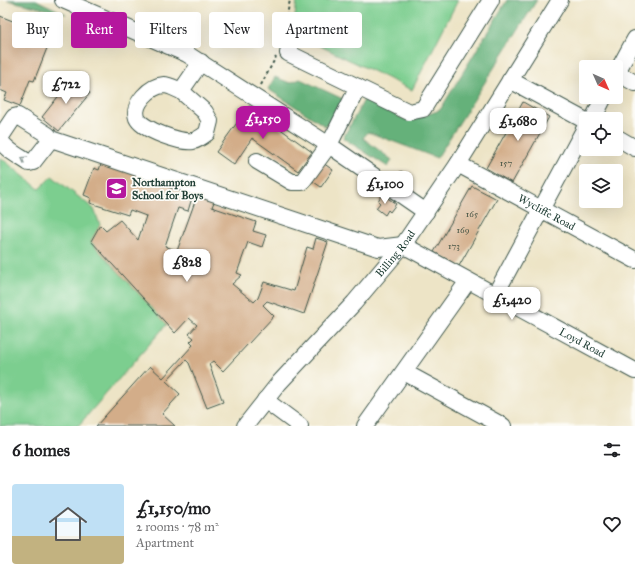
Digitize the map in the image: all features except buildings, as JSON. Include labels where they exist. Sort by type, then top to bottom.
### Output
[{"type":"street","points":[[63,0],[188,54],[329,145],[426,212]]},
{"type":"street","points":[[288,53],[409,112],[423,109],[491,0]]},
{"type":"street","name":"Billing Road","points":[[244,426],[265,400],[354,303],[403,245],[458,164],[560,0]]},
{"type":"street","points":[[623,60],[635,39]]},
{"type":"street","points":[[181,91],[200,62]]},
{"type":"street","points":[[623,77],[635,83]]},
{"type":"street","points":[[510,80],[579,117]]},
{"type":"street","points":[[257,161],[292,182],[302,182],[329,145],[358,87]]},
{"type":"street","points":[[51,139],[378,248],[403,245]]},
{"type":"street","points":[[495,295],[579,139]]},
{"type":"street","points":[[623,141],[635,148]]},
{"type":"street","name":"Wycliffe Road","points":[[458,164],[635,260]]},
{"type":"street","name":"Loyd Road","points":[[403,245],[635,371]]},
{"type":"street","points":[[366,426],[468,281]]},
{"type":"street","points":[[404,372],[503,426]]},
{"type":"street","points":[[265,400],[300,426]]},
{"type":"green space","points":[[7,0],[36,0],[62,12]]},
{"type":"green space","points":[[297,0],[458,0],[412,90],[324,48],[362,48],[362,12],[296,12]]},
{"type":"green space","points":[[507,0],[537,0],[437,158],[368,132],[363,138],[392,160],[388,167],[343,138],[364,100],[409,121],[440,110]]},
{"type":"green space","points":[[275,77],[290,83],[300,79],[343,99],[333,120],[325,126],[268,89]]},
{"type":"green space","points":[[0,157],[39,189],[52,176],[94,209],[100,225],[91,242],[167,324],[78,426],[0,426]]},
{"type":"place","name":"Northampton School for Boys","points":[[116,188]]}]
